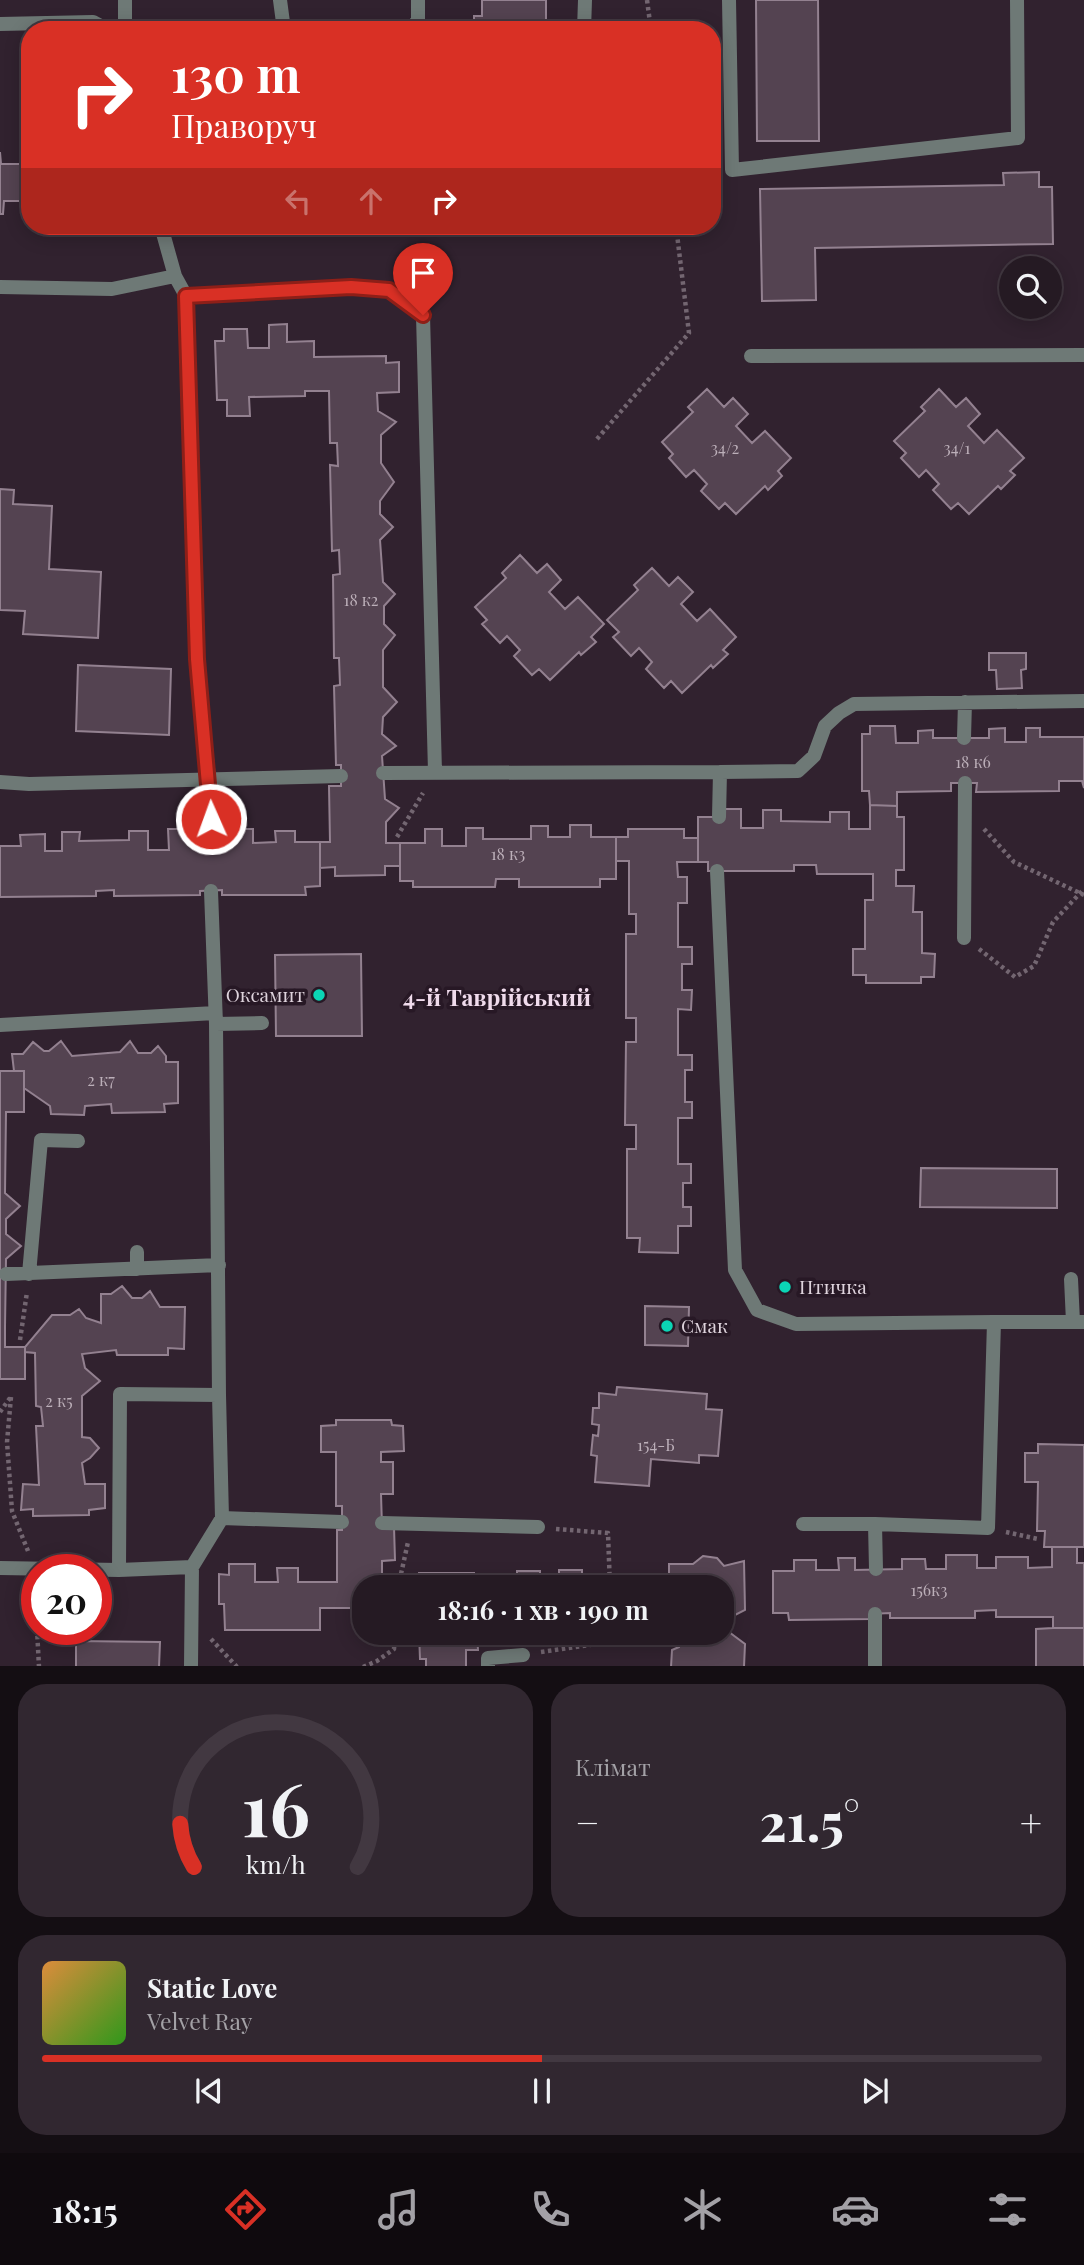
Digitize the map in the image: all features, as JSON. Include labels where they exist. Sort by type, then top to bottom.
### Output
[{"type":"lane","points":[[125,0],[125,21]]},
{"type":"lane","points":[[280,0],[283,21]]},
{"type":"lane","points":[[418,0],[418,21]]},
{"type":"lane","points":[[584,21],[585,0]]},
{"type":"lane","points":[[729,0],[733,170],[1018,138],[1017,0]]},
{"type":"lane","points":[[0,24],[21,24]]},
{"type":"lane","points":[[164,235],[175,276],[186,296],[197,659],[209,778],[211,840]]},
{"type":"lane","points":[[0,287],[112,289],[175,276]]},
{"type":"lane","points":[[186,296],[351,287],[389,290],[423,315],[435,772]]},
{"type":"lane","points":[[751,356],[1084,355]]},
{"type":"lane","points":[[383,774],[798,771],[814,756],[825,726],[839,712],[854,704],[1084,701]]},
{"type":"lane","points":[[964,738],[965,702]]},
{"type":"lane","points":[[719,817],[720,772]]},
{"type":"lane","points":[[0,782],[29,785],[341,776]]},
{"type":"lane","points":[[964,938],[965,783]]},
{"type":"lane","points":[[717,871],[735,1270],[757,1310],[796,1324],[1078,1322],[1071,1279]]},
{"type":"lane","points":[[191,1666],[192,1567],[222,1518],[216,1018],[211,891]]},
{"type":"lane","points":[[0,1025],[216,1018],[262,1023]]},
{"type":"lane","points":[[29,1273],[41,1140],[78,1141]]},
{"type":"lane","points":[[137,1252],[137,1269]]},
{"type":"lane","points":[[6,1274],[219,1265]]},
{"type":"lane","points":[[803,1524],[988,1528],[993,1322]]},
{"type":"lane","points":[[119,1570],[120,1394],[219,1395]]},
{"type":"lane","points":[[222,1518],[342,1522]]},
{"type":"lane","points":[[382,1523],[538,1527]]},
{"type":"lane","points":[[875,1524],[876,1569]]},
{"type":"lane","points":[[112,1570],[192,1567]]},
{"type":"lane","points":[[0,1568],[21,1568]]},
{"type":"lane","points":[[875,1614],[875,1666]]},
{"type":"lane","points":[[488,1666],[488,1658],[523,1655]]},
{"type":"path","points":[[647,0],[650,21]]},
{"type":"path","points":[[597,439],[690,333],[677,235]]},
{"type":"path","points":[[397,837],[435,772]]},
{"type":"path","points":[[964,808],[1014,862],[1083,892],[1053,922],[1034,965],[1015,977],[964,938]]},
{"type":"path","points":[[20,1340],[29,1273]]},
{"type":"path","points":[[0,1412],[11,1397],[7,1442],[12,1511],[29,1554]]},
{"type":"path","points":[[401,1574],[412,1524]]},
{"type":"path","points":[[538,1527],[608,1533],[610,1575]]},
{"type":"path","points":[[988,1528],[1038,1539]]},
{"type":"path","points":[[37,1645],[38,1666]]},
{"type":"path","points":[[365,1666],[394,1649],[394,1645]]},
{"type":"path","points":[[523,1655],[591,1645]]},
{"type":"building","points":[[482,0],[546,0],[546,21],[474,21],[474,16],[482,16]]},
{"type":"building","points":[[756,0],[818,0],[819,141],[757,141]]},
{"type":"building","points":[[0,152],[1,164],[21,164],[21,201],[4,201],[3,214],[0,214]]},
{"type":"building","points":[[1039,172],[1039,187],[1052,187],[1053,244],[815,248],[816,300],[762,301],[760,189],[1004,185],[1003,173]]},
{"type":"building","points":[[287,324],[287,342],[314,341],[314,357],[386,356],[386,363],[399,362],[399,392],[377,393],[378,411],[396,422],[381,435],[381,463],[394,482],[380,501],[380,514],[393,527],[380,540],[383,582],[395,594],[384,606],[384,624],[395,635],[383,650],[383,687],[397,702],[383,717],[382,734],[396,746],[382,756],[385,799],[399,808],[386,822],[386,843],[400,843],[400,866],[385,866],[385,875],[335,876],[335,867],[320,868],[320,842],[330,842],[329,786],[341,786],[341,765],[336,765],[334,686],[340,685],[339,658],[334,658],[333,575],[340,574],[339,550],[332,551],[330,465],[338,466],[337,443],[330,443],[329,391],[305,391],[305,396],[249,397],[250,416],[227,416],[227,400],[217,400],[215,341],[224,341],[224,329],[247,329],[248,348],[269,348],[269,325]]},
{"type":"building","points":[[707,389],[724,407],[733,398],[748,414],[736,426],[752,443],[765,431],[791,458],[778,471],[782,476],[768,490],[765,486],[736,514],[725,503],[719,509],[701,491],[707,484],[694,470],[686,477],[669,458],[673,454],[662,442],[693,412],[688,407]]},
{"type":"building","points":[[939,389],[956,407],[966,398],[980,414],[968,426],[984,443],[997,430],[1024,458],[1010,471],[1015,475],[1001,489],[998,486],[969,514],[958,503],[951,509],[933,490],[939,484],[926,470],[919,477],[901,458],[906,453],[894,441],[925,411],[921,407]]},
{"type":"building","points":[[0,489],[14,490],[13,504],[52,506],[49,569],[101,572],[98,638],[23,634],[25,611],[0,610]]},
{"type":"building","points":[[520,555],[537,573],[547,564],[561,580],[549,592],[565,609],[578,597],[604,624],[591,637],[596,642],[581,655],[579,652],[550,680],[539,669],[532,675],[514,656],[520,650],[507,636],[500,643],[482,624],[487,620],[475,607],[506,578],[502,573]]},
{"type":"building","points":[[652,568],[669,586],[678,577],[693,592],[681,604],[697,621],[710,609],[736,637],[723,650],[728,654],[713,668],[711,665],[682,693],[671,681],[664,688],[646,669],[652,662],[639,648],[631,656],[613,637],[619,632],[607,620],[638,590],[634,585]]},
{"type":"building","points":[[989,653],[1026,653],[1026,669],[1021,670],[1022,688],[997,689],[996,670],[989,670]]},
{"type":"building","points":[[78,665],[171,669],[169,735],[76,731]]},
{"type":"building","points":[[870,726],[895,726],[896,743],[918,743],[918,731],[933,730],[933,738],[989,738],[989,729],[1005,728],[1005,742],[1026,742],[1026,728],[1040,728],[1040,737],[1084,737],[1084,788],[1082,781],[1059,781],[1059,791],[976,792],[977,783],[951,783],[951,791],[897,792],[897,806],[870,805],[869,791],[862,791],[862,734],[870,734]]},
{"type":"building","points":[[870,805],[897,806],[897,817],[904,817],[904,870],[896,870],[896,886],[914,886],[913,912],[922,912],[922,953],[935,954],[934,977],[921,977],[921,983],[866,983],[866,975],[853,975],[853,949],[865,949],[865,900],[873,900],[873,874],[817,874],[816,865],[794,865],[794,871],[708,871],[708,862],[698,862],[698,817],[724,817],[723,809],[741,809],[741,828],[763,828],[763,810],[781,810],[781,821],[830,822],[830,812],[849,812],[849,829],[870,829]]},
{"type":"building","points":[[570,825],[591,825],[591,837],[616,837],[616,879],[600,879],[600,887],[519,887],[519,879],[496,879],[495,887],[413,887],[413,881],[400,881],[400,843],[425,843],[425,829],[442,829],[442,846],[466,846],[466,828],[483,828],[483,839],[531,839],[531,826],[548,826],[548,837],[570,837]]},
{"type":"building","points":[[168,829],[186,829],[186,839],[236,839],[236,829],[253,829],[253,843],[276,842],[275,831],[295,831],[295,842],[320,842],[320,886],[305,887],[306,895],[222,895],[222,890],[200,891],[200,895],[114,896],[114,890],[96,891],[96,896],[0,897],[0,846],[21,846],[20,835],[45,834],[45,851],[62,851],[62,832],[80,832],[79,841],[129,840],[129,831],[148,831],[148,850],[169,850]]},
{"type":"building","points":[[628,829],[684,829],[684,838],[698,838],[698,862],[677,862],[678,877],[687,877],[687,903],[678,903],[678,947],[692,947],[692,964],[682,964],[682,990],[692,990],[691,1010],[678,1009],[678,1055],[692,1055],[692,1070],[685,1070],[685,1102],[692,1102],[692,1118],[678,1118],[678,1164],[691,1164],[691,1183],[683,1183],[683,1207],[691,1207],[691,1226],[678,1226],[678,1253],[639,1252],[640,1238],[627,1238],[627,1149],[636,1149],[636,1125],[625,1125],[626,1042],[636,1042],[636,1018],[626,1018],[626,934],[636,934],[636,914],[629,914],[629,861],[616,861],[616,837],[628,837]]},
{"type":"building","name":"Оксамит","points":[[361,954],[362,1036],[276,1036],[275,955]]},
{"type":"building","points":[[61,1041],[72,1056],[120,1052],[130,1041],[138,1053],[151,1053],[158,1046],[166,1056],[166,1062],[178,1062],[178,1103],[164,1104],[165,1112],[112,1113],[111,1104],[85,1106],[84,1115],[51,1114],[50,1106],[24,1088],[24,1071],[14,1071],[12,1054],[23,1054],[33,1042],[44,1051],[49,1051]]},
{"type":"building","points":[[0,1071],[24,1071],[24,1112],[6,1112],[5,1193],[20,1206],[6,1219],[6,1234],[21,1246],[6,1259],[5,1347],[25,1347],[25,1379],[0,1379]]},
{"type":"building","points":[[921,1168],[1057,1169],[1057,1208],[920,1207]]},
{"type":"building","points":[[122,1286],[132,1298],[142,1298],[150,1291],[160,1307],[185,1307],[184,1349],[168,1348],[168,1355],[117,1355],[116,1350],[82,1354],[85,1368],[100,1381],[82,1396],[82,1437],[90,1438],[99,1448],[82,1463],[85,1484],[105,1484],[105,1508],[89,1510],[89,1515],[33,1516],[33,1509],[21,1510],[23,1484],[39,1485],[36,1426],[43,1426],[41,1407],[36,1406],[35,1353],[25,1352],[25,1347],[52,1315],[70,1315],[79,1309],[86,1318],[101,1323],[101,1294],[111,1294]]},
{"type":"building","name":"Смак","points":[[645,1306],[689,1307],[688,1346],[645,1345]]},
{"type":"building","points":[[617,1387],[707,1394],[706,1409],[722,1410],[718,1456],[699,1455],[699,1463],[651,1459],[649,1486],[595,1482],[597,1456],[591,1455],[593,1435],[598,1436],[599,1425],[592,1424],[593,1408],[599,1408],[599,1393],[616,1395]]},
{"type":"building","points":[[336,1420],[391,1420],[392,1425],[403,1426],[404,1451],[381,1452],[381,1462],[393,1462],[393,1494],[381,1494],[382,1527],[394,1527],[395,1560],[382,1561],[382,1575],[352,1575],[352,1608],[320,1608],[320,1630],[225,1630],[224,1604],[219,1604],[219,1574],[229,1575],[229,1564],[255,1564],[255,1582],[278,1582],[277,1568],[298,1568],[298,1582],[337,1582],[337,1530],[342,1530],[342,1506],[336,1506],[336,1452],[321,1452],[321,1426],[336,1425]]},
{"type":"building","points":[[1038,1444],[1084,1445],[1084,1547],[1044,1547],[1045,1531],[1037,1531],[1038,1482],[1025,1482],[1025,1453],[1038,1453]]},
{"type":"building","points":[[1052,1547],[1077,1547],[1077,1563],[1084,1563],[1084,1628],[1053,1628],[1053,1617],[996,1617],[996,1610],[975,1611],[975,1618],[890,1618],[890,1613],[870,1614],[870,1619],[789,1620],[788,1613],[773,1613],[773,1571],[794,1571],[794,1560],[816,1560],[816,1570],[839,1570],[838,1558],[855,1558],[855,1570],[902,1569],[902,1559],[925,1559],[926,1569],[946,1569],[946,1555],[977,1555],[977,1568],[996,1568],[996,1557],[1028,1557],[1028,1568],[1052,1567]]},
{"type":"building","points":[[703,1556],[717,1558],[724,1566],[744,1561],[745,1610],[734,1616],[734,1575],[669,1575],[669,1564],[693,1564]]},
{"type":"building","points":[[559,1570],[582,1570],[582,1575],[559,1575]]},
{"type":"building","points":[[517,1571],[540,1571],[540,1575],[517,1575]]},
{"type":"building","points":[[419,1573],[474,1573],[474,1575]]},
{"type":"building","points":[[1084,1628],[1084,1666],[1036,1666],[1036,1629]]},
{"type":"building","points":[[734,1636],[745,1644],[744,1666],[671,1666],[672,1650],[679,1647],[734,1645]]},
{"type":"building","points":[[112,1641],[160,1642],[159,1666],[76,1666],[76,1645],[112,1645]]},
{"type":"building","points":[[419,1645],[478,1645],[478,1650],[466,1650],[466,1666],[426,1666],[426,1659],[420,1659]]},
{"type":"place","name":"Оксамит","points":[[319,995]]},
{"type":"place","name":"Птичка","points":[[785,1287]]},
{"type":"place","name":"Смак","points":[[667,1326]]},
{"type":"district","name":"4-й Таврійський","points":[[497,998]]},
{"type":"route","points":[[211,819],[197,659],[186,296],[351,287],[389,290],[423,315]]}]
